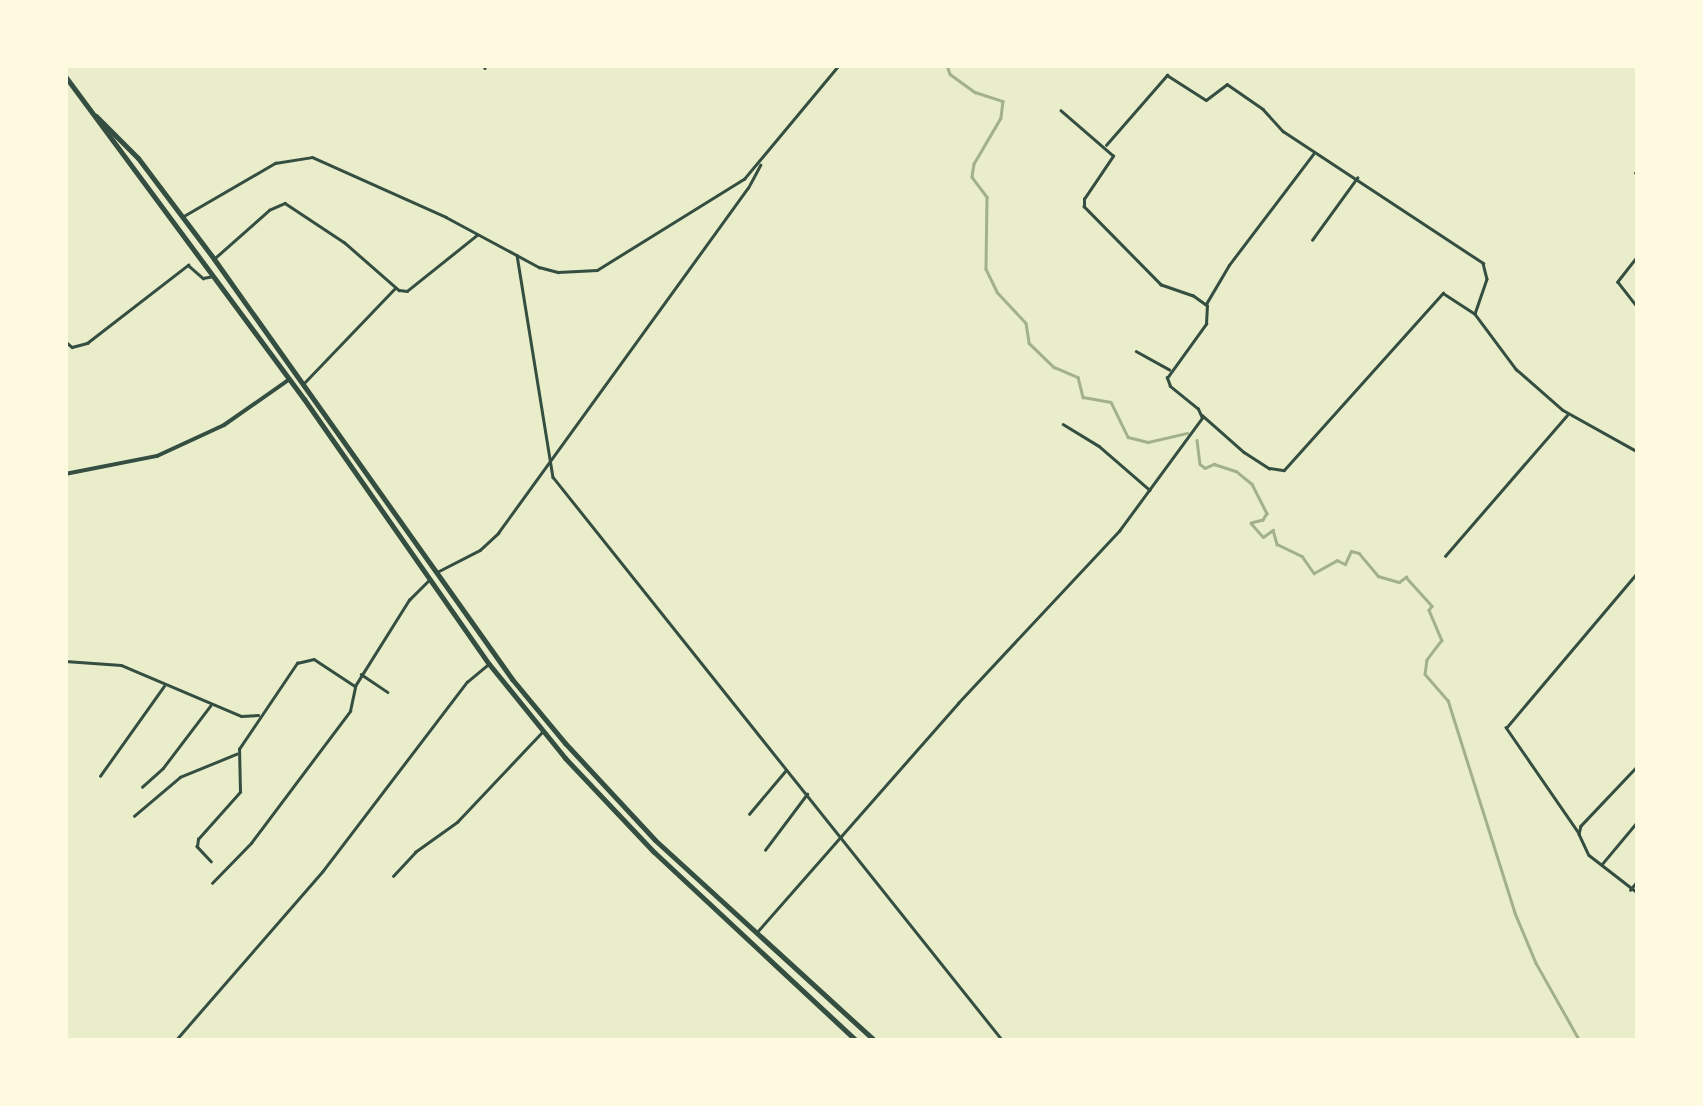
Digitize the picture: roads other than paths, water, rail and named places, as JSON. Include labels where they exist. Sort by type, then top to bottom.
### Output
[{"type":"highway","points":[[65,76],[290,379],[489,664],[543,731],[654,852],[857,1041]]},
{"type":"highway","points":[[94,114],[120,138],[182,216],[298,372],[512,679],[565,744],[631,816],[875,1041]]},
{"type":"highway","points":[[189,241],[196,236]]},
{"type":"highway","points":[[290,379],[298,372]]},
{"type":"highway","points":[[336,444],[344,438]]},
{"type":"highway","points":[[430,582],[439,575]]},
{"type":"street","points":[[182,216],[275,164],[304,157],[328,161],[558,272],[602,268],[736,186],[763,159],[839,65]]},
{"type":"street","points":[[1104,147],[1170,74],[1206,100],[1227,84],[1314,152],[1358,177],[1486,266],[1487,279],[1475,314]]},
{"type":"street","points":[[1061,111],[1113,158],[1084,200],[1084,207],[1162,285],[1206,304]]},
{"type":"street","points":[[1314,152],[1226,269],[1206,304],[1206,324],[1170,370],[1168,384],[1244,452],[1268,468],[1284,470],[1438,294],[1446,294],[1475,314],[1516,370],[1568,414],[1638,452]]},
{"type":"street","points":[[439,575],[486,546],[748,188],[763,159]]},
{"type":"street","points":[[1312,240],[1358,177]]},
{"type":"street","points":[[214,259],[270,210],[286,204],[344,242],[396,287],[408,292],[479,234]]},
{"type":"street","points":[[517,255],[548,464],[560,488],[1003,1041]]},
{"type":"street","points":[[1638,256],[1618,282],[1638,308]]},
{"type":"street","points":[[65,341],[72,347],[87,343],[188,265],[204,278],[214,275]]},
{"type":"street","points":[[305,382],[396,287]]},
{"type":"street","points":[[1136,350],[1170,370]]},
{"type":"street","points":[[65,474],[157,456],[224,425],[290,379]]},
{"type":"street","points":[[1445,556],[1568,414]]},
{"type":"street","points":[[756,933],[1151,491],[1202,415]]},
{"type":"street","points":[[1063,424],[1099,446],[1151,491]]},
{"type":"street","points":[[1638,572],[1506,728],[1589,854],[1638,893]]},
{"type":"street","points":[[212,883],[252,843],[342,721],[355,697],[361,674],[408,600],[430,582]]},
{"type":"street","points":[[211,862],[197,842],[240,792],[238,754],[259,715],[303,659],[314,659],[355,686]]},
{"type":"street","points":[[65,661],[121,666],[244,717],[259,715]]},
{"type":"street","points":[[175,1041],[322,872],[467,682],[489,664]]},
{"type":"street","points":[[361,674],[388,692]]},
{"type":"street","points":[[100,776],[165,685]]},
{"type":"street","points":[[142,787],[163,768],[211,704]]},
{"type":"street","points":[[393,876],[415,852],[456,822],[543,731]]},
{"type":"street","points":[[134,816],[180,777],[238,754]]},
{"type":"street","points":[[1579,834],[1585,822],[1638,766]]},
{"type":"street","points":[[748,814],[787,769]]},
{"type":"street","points":[[765,850],[808,793]]},
{"type":"street","points":[[1602,866],[1638,821]]},
{"type":"street","points":[[1630,890],[1638,880]]},
{"type":"waterway","points":[[947,65],[950,74],[975,92],[1003,101],[1001,118],[974,164],[972,177],[987,197],[986,269],[997,292],[1026,323],[1029,343],[1054,367],[1078,377],[1083,397],[1111,402],[1128,437],[1148,442],[1187,433]]},
{"type":"waterway","points":[[1197,440],[1200,464],[1236,471],[1252,484],[1267,513],[1263,520],[1251,523],[1263,537],[1273,530],[1277,544],[1302,556],[1314,573],[1337,560],[1345,564],[1351,551],[1359,553],[1378,576],[1399,582],[1406,577],[1432,606],[1429,610],[1442,640],[1427,660],[1425,674],[1448,700],[1515,913],[1536,963],[1580,1041]]}]
